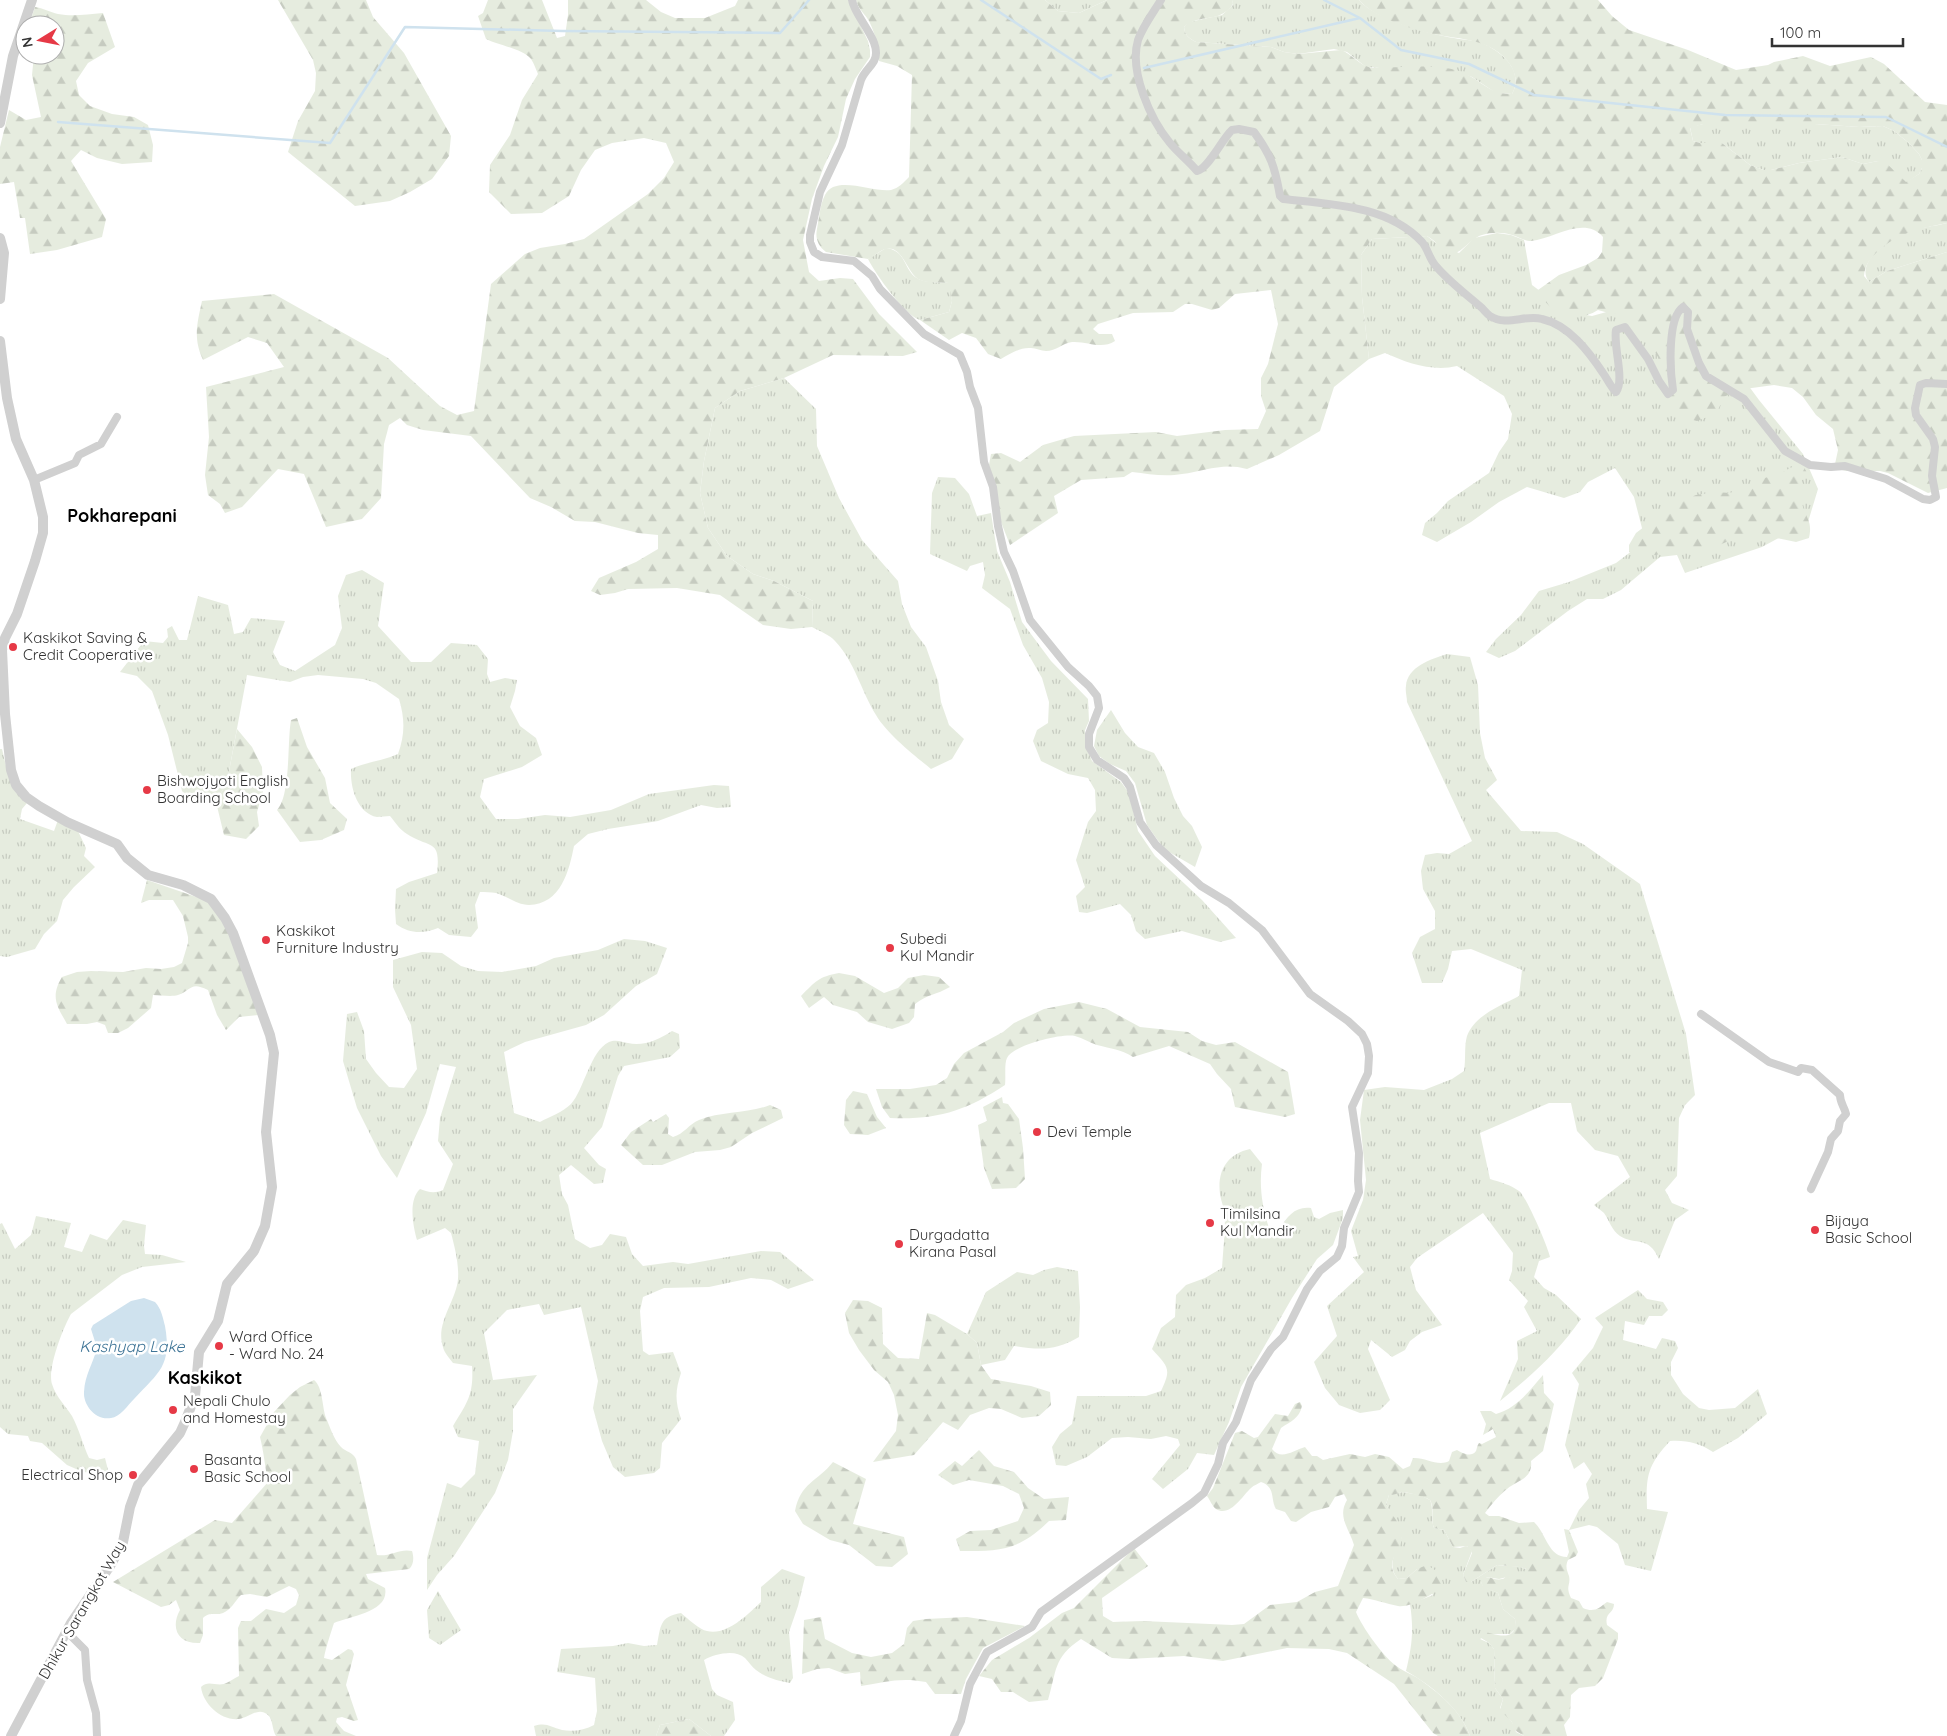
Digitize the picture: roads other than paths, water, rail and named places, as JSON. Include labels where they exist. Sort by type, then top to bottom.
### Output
[{"type":"street","points":[[0,123],[13,56],[32,0]]},
{"type":"street","points":[[852,0],[856,12],[874,40],[876,54],[874,61],[864,72],[860,80],[842,145],[820,192],[810,235],[812,249],[816,255],[854,261],[872,276],[880,289],[924,334],[960,355],[978,408],[984,462],[993,487],[998,526],[1004,552],[1013,571],[1030,620],[1068,667],[1097,696],[1099,708],[1089,734],[1089,747],[1097,760],[1124,778],[1130,787],[1140,822],[1156,845],[1201,886],[1229,903],[1262,930],[1310,994],[1337,1012],[1362,1034],[1367,1044],[1369,1056],[1368,1073],[1352,1107],[1359,1153],[1359,1192],[1344,1228],[1342,1246],[1337,1257],[1320,1271],[1307,1289],[1283,1337],[1271,1349],[1252,1380],[1236,1422],[1223,1443],[1218,1464],[1204,1493],[1041,1612],[1032,1627],[988,1652],[970,1684],[961,1721],[954,1736]]},
{"type":"street","points":[[1160,0],[1143,28],[1138,41],[1135,61],[1140,86],[1170,144],[1196,171],[1201,170],[1232,130],[1240,129],[1254,132],[1274,164],[1280,196],[1283,199],[1355,208],[1399,223],[1421,241],[1433,263],[1489,315],[1498,320],[1510,322],[1539,318],[1563,329],[1582,344],[1616,392],[1618,389],[1618,376],[1614,338],[1616,330],[1626,327],[1648,359],[1659,382],[1668,394],[1672,390],[1670,371],[1671,338],[1679,310],[1683,307],[1688,312],[1687,329],[1699,364],[1706,376],[1744,399],[1785,451],[1810,464],[1831,467],[1845,466],[1886,479],[1923,500],[1930,500],[1936,496],[1932,476],[1935,447],[1933,439],[1916,415],[1914,408],[1920,385],[1926,383],[1947,384]]},
{"type":"street","points":[[0,238],[4,252],[0,299]]},
{"type":"street","name":"Dhikur Sarangkot Way","points":[[0,341],[7,398],[16,439],[34,480],[43,517],[43,533],[18,614],[5,638],[2,650],[5,714],[11,770],[16,785],[26,797],[39,806],[67,822],[117,844],[127,858],[148,875],[183,885],[211,899],[226,918],[233,933],[270,1035],[274,1052],[266,1132],[272,1187],[265,1226],[254,1252],[228,1284],[218,1321],[199,1352],[195,1396],[180,1433],[138,1486],[130,1507],[123,1542],[110,1566],[71,1623],[11,1736]]},
{"type":"street","points":[[34,480],[75,463],[79,455],[101,444],[117,417]]},
{"type":"street","points":[[1701,1014],[1769,1062],[1798,1072],[1801,1068],[1812,1070],[1840,1094],[1840,1104],[1845,1108],[1846,1114],[1840,1121],[1838,1131],[1831,1139],[1828,1152],[1811,1189]]},
{"type":"street","points":[[67,1632],[85,1650],[87,1680],[96,1713],[97,1736]]},
{"type":"water","name":"Kashyap Lake","points":[[144,1298],[155,1302],[162,1313],[167,1340],[165,1360],[157,1375],[121,1413],[111,1418],[100,1417],[88,1407],[84,1397],[86,1380],[97,1348],[91,1329],[93,1325],[131,1301]]},
{"type":"waterway","points":[[58,122],[330,143],[405,27],[780,33],[809,0]]},
{"type":"waterway","points":[[981,0],[1101,79],[1111,75]]},
{"type":"waterway","points":[[1324,0],[1360,18]]},
{"type":"waterway","points":[[1144,68],[1360,18],[1401,50],[1469,64],[1534,95],[1725,115],[1886,117],[1947,147]]},
{"type":"place","name":"Kaskikot Saving & Credit Cooperative","points":[[13,647]]},
{"type":"place","name":"Bishwojyoti English Boarding School","points":[[147,790]]},
{"type":"place","name":"Kaskikot Furniture Industry","points":[[266,940]]},
{"type":"place","name":"Subedi Kul Mandir","points":[[890,948]]},
{"type":"place","name":"Devi Temple","points":[[1037,1132]]},
{"type":"place","name":"Timilsina Kul Mandir","points":[[1210,1223]]},
{"type":"place","name":"Bijaya Basic School","points":[[1815,1230]]},
{"type":"place","name":"Durgadatta Kirana Pasal","points":[[899,1244]]},
{"type":"place","name":"Ward Office - Ward No. 24","points":[[219,1346]]},
{"type":"place","name":"Nepali Chulo and Homestay","points":[[173,1410]]},
{"type":"place","name":"Basanta Basic School","points":[[194,1469]]},
{"type":"place","name":"Electrical Shop","points":[[133,1475]]},
{"type":"district","name":"Pokharepani","points":[[122,516]]},
{"type":"district","name":"Kaskikot","points":[[205,1378]]}]
